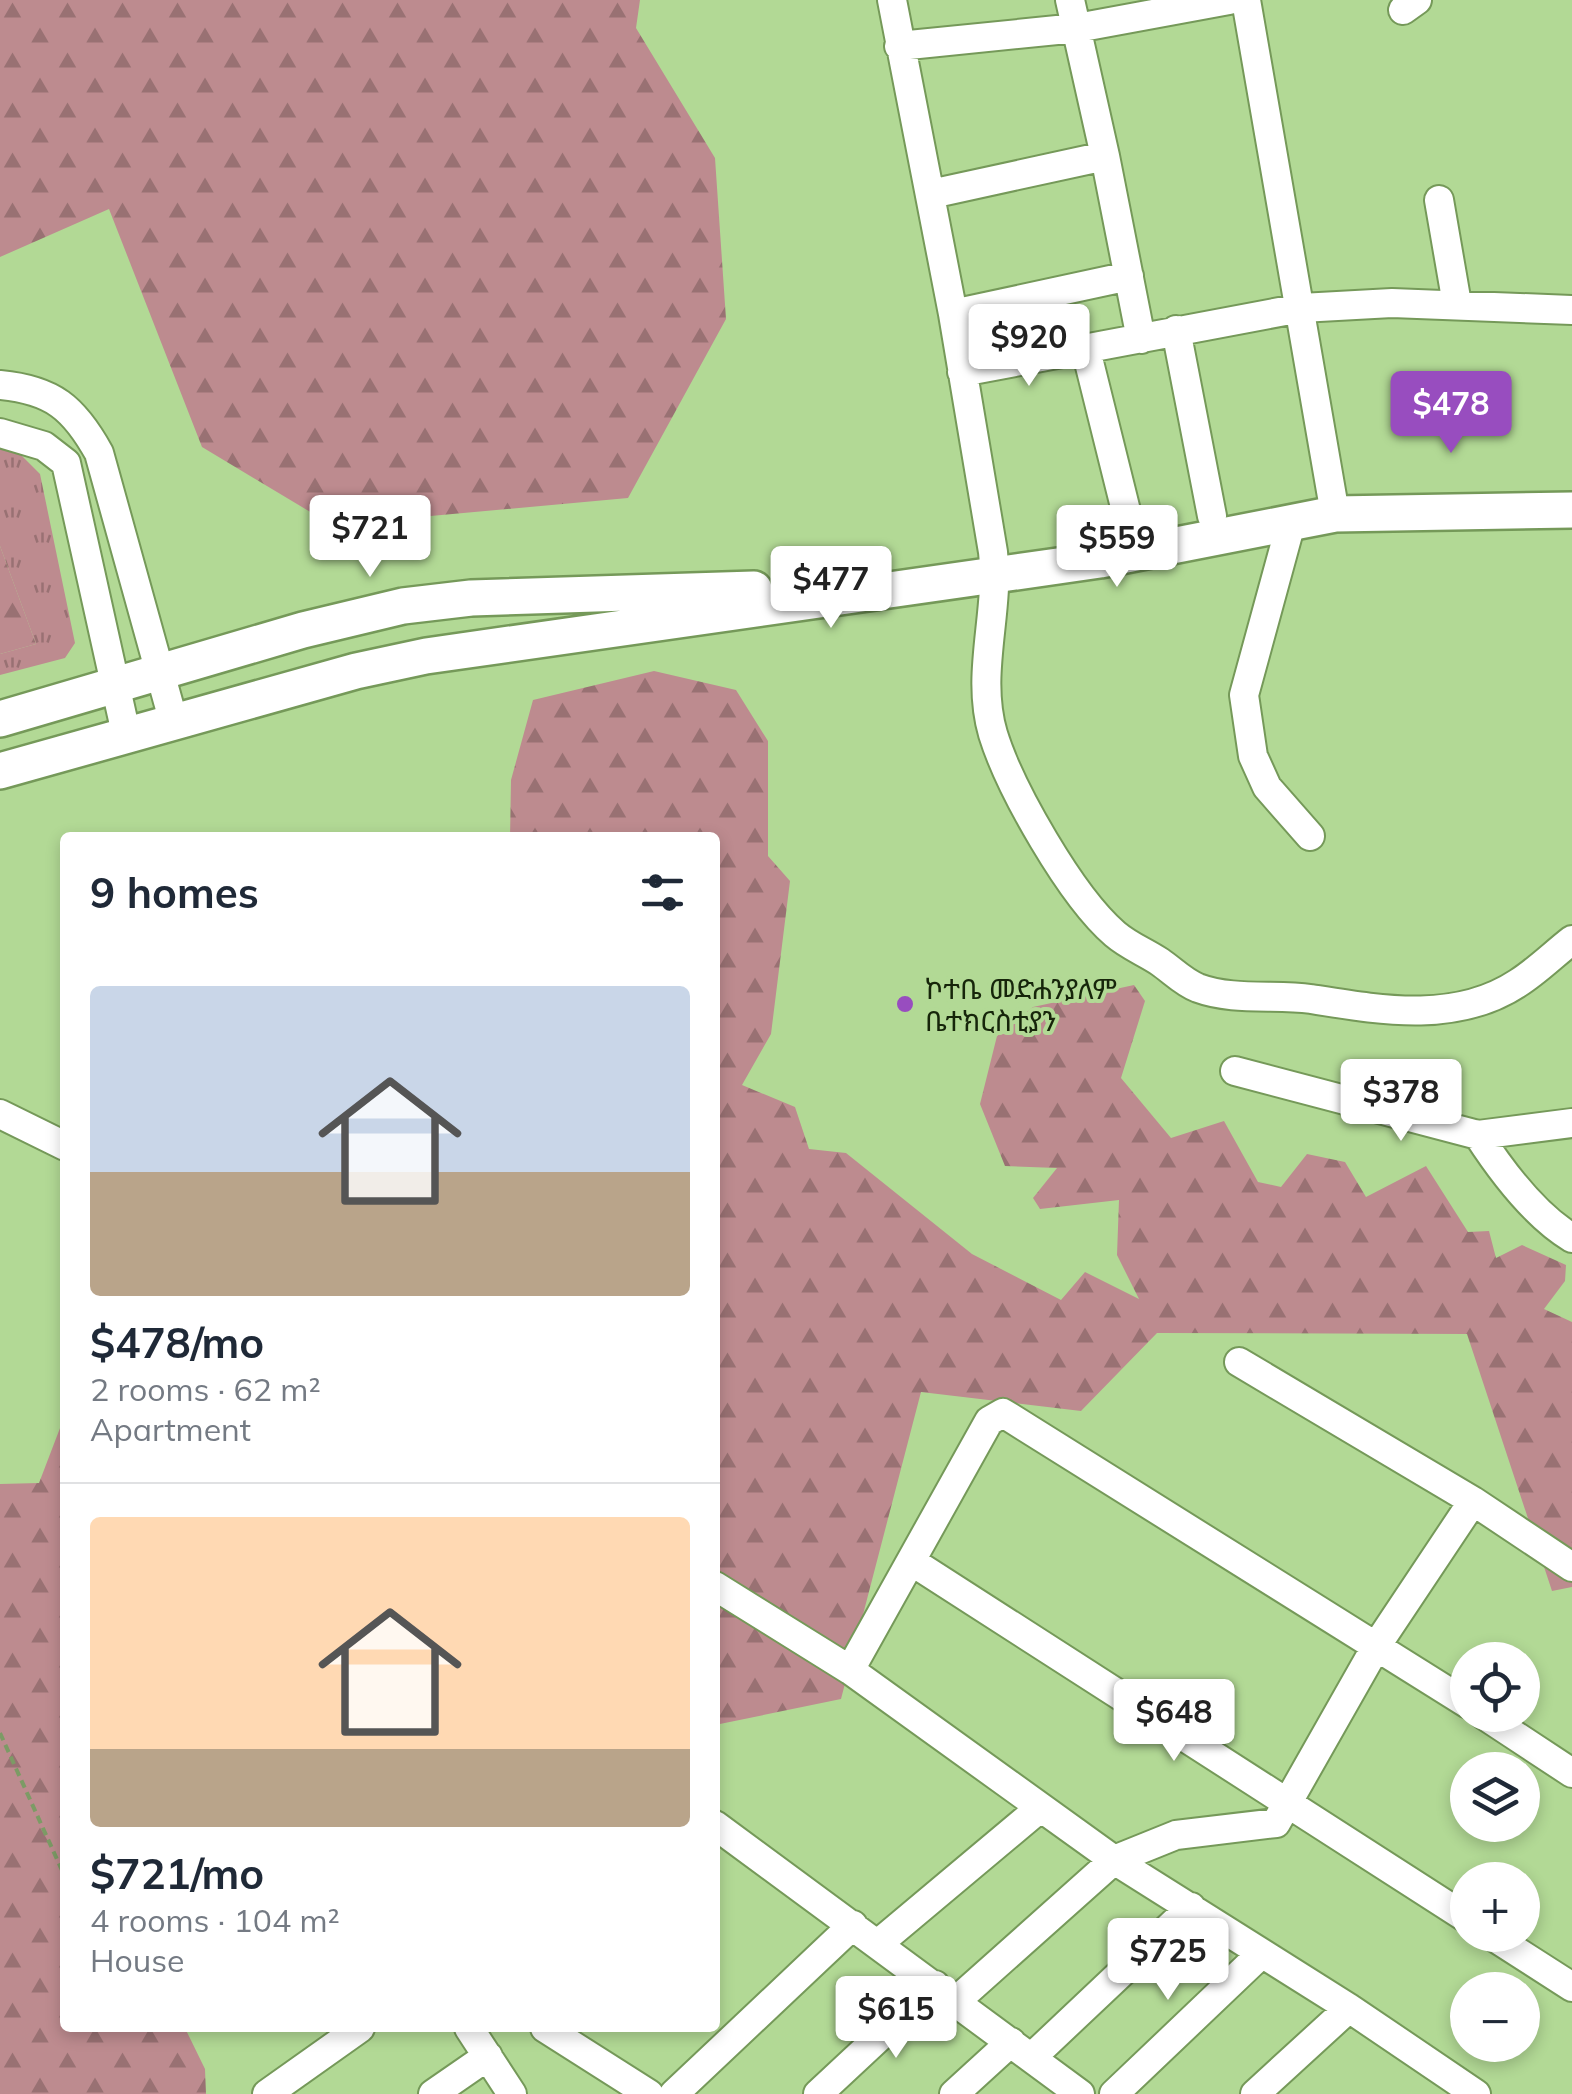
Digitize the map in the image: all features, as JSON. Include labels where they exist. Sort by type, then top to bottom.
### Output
[{"type":"main road","points":[[0,772],[356,671],[426,656],[765,598],[995,564],[1212,516],[1334,504],[1422,489],[1572,490]]},
{"type":"main road","points":[[995,564],[1100,560],[1291,523],[1334,504],[1572,510]]},
{"type":"main road","points":[[0,719],[303,630],[403,606],[471,598],[765,598]]},
{"type":"street","points":[[892,0],[953,314],[995,564],[986,699],[993,735],[1052,856],[1111,930],[1135,950],[1158,960],[1194,986],[1214,993],[1423,1011],[1472,1005],[1517,984],[1572,940]]},
{"type":"street","points":[[1070,0],[1106,156],[1141,339]]},
{"type":"street","points":[[899,46],[1077,28],[1229,0]]},
{"type":"street","points":[[1246,0],[1334,504]]},
{"type":"street","points":[[931,194],[1106,156]]},
{"type":"street","points":[[1439,200],[1457,304]]},
{"type":"street","points":[[953,314],[1129,276]]},
{"type":"street","points":[[962,372],[1301,308],[1392,303],[1572,310]]},
{"type":"street","points":[[1176,330],[1212,516]]},
{"type":"street","points":[[1086,350],[1131,531]]},
{"type":"street","points":[[0,384],[46,394],[80,420],[100,453],[174,724]]},
{"type":"street","points":[[0,433],[44,446],[66,464],[127,738]]},
{"type":"street","points":[[1291,523],[1244,695],[1253,756],[1268,787],[1310,836]]},
{"type":"street","points":[[1236,1072],[1478,1134],[1572,1123]]},
{"type":"street","points":[[0,1114],[60,1144]]},
{"type":"street","points":[[1478,1134],[1504,1171],[1555,1228],[1572,1238]]},
{"type":"street","points":[[1240,1362],[1473,1501],[1572,1567]]},
{"type":"street","points":[[850,1670],[989,1421],[1003,1413],[1450,1692]]},
{"type":"street","points":[[818,2094],[1114,1860],[1176,1836],[1276,1823],[1376,1645],[1473,1501]]},
{"type":"street","points":[[911,1561],[1450,1908]]},
{"type":"street","points":[[720,1589],[850,1670],[1114,1860],[1349,2008],[1437,2084],[1476,2094]]},
{"type":"street","points":[[1510,1732],[1572,1773]]},
{"type":"street","points":[[879,1944],[1040,1808]]},
{"type":"street","points":[[720,1830],[1080,2094]]},
{"type":"street","points":[[954,2094],[1021,2050],[1191,1907]]},
{"type":"street","points":[[674,2094],[853,1924]]},
{"type":"street","points":[[1518,1952],[1572,1988]]},
{"type":"street","points":[[1114,2094],[1262,1954]]},
{"type":"street","points":[[1256,2094],[1349,2008]]},
{"type":"street","points":[[267,2094],[354,2032]]},
{"type":"street","points":[[471,2032],[512,2094]]},
{"type":"street","points":[[550,2032],[649,2094]]},
{"type":"street","points":[[432,2094],[488,2056]]},
{"type":"path","points":[[0,1733],[60,1866]]},
{"type":"green space","points":[[0,0],[640,0],[636,28],[715,158],[726,319],[628,498],[332,525],[202,447],[109,209],[0,257]]},
{"type":"green space","points":[[0,447],[17,451],[40,474],[75,643],[65,658],[0,675],[0,654],[36,644],[0,546]]},
{"type":"green space","points":[[0,546],[36,644],[0,654]]},
{"type":"green space","points":[[654,671],[736,690],[768,741],[768,856],[790,881],[771,1034],[742,1085],[795,1107],[809,1149],[846,1153],[972,1254],[1061,1300],[1085,1272],[1139,1299],[1117,1255],[1119,1200],[1040,1209],[1033,1198],[1057,1168],[1005,1166],[980,1104],[997,1036],[1033,1007],[1134,985],[1145,1001],[1121,1078],[1171,1138],[1224,1121],[1258,1182],[1281,1187],[1307,1154],[1345,1162],[1366,1197],[1426,1166],[1468,1232],[1489,1231],[1496,1258],[1522,1245],[1566,1265],[1565,1281],[1544,1309],[1572,1322],[1572,1587],[1552,1591],[1467,1334],[1157,1333],[1081,1411],[921,1392],[841,1699],[720,1724],[720,832],[510,832],[511,780],[533,700]]},
{"type":"green space","points":[[60,1428],[60,2032],[187,2032],[205,2069],[206,2094],[0,2094],[0,1484],[39,1483]]},
{"type":"place","name":"ኮተቤ መድሐንያለም ቤተክርስቲያን","points":[[905,1004]]}]
